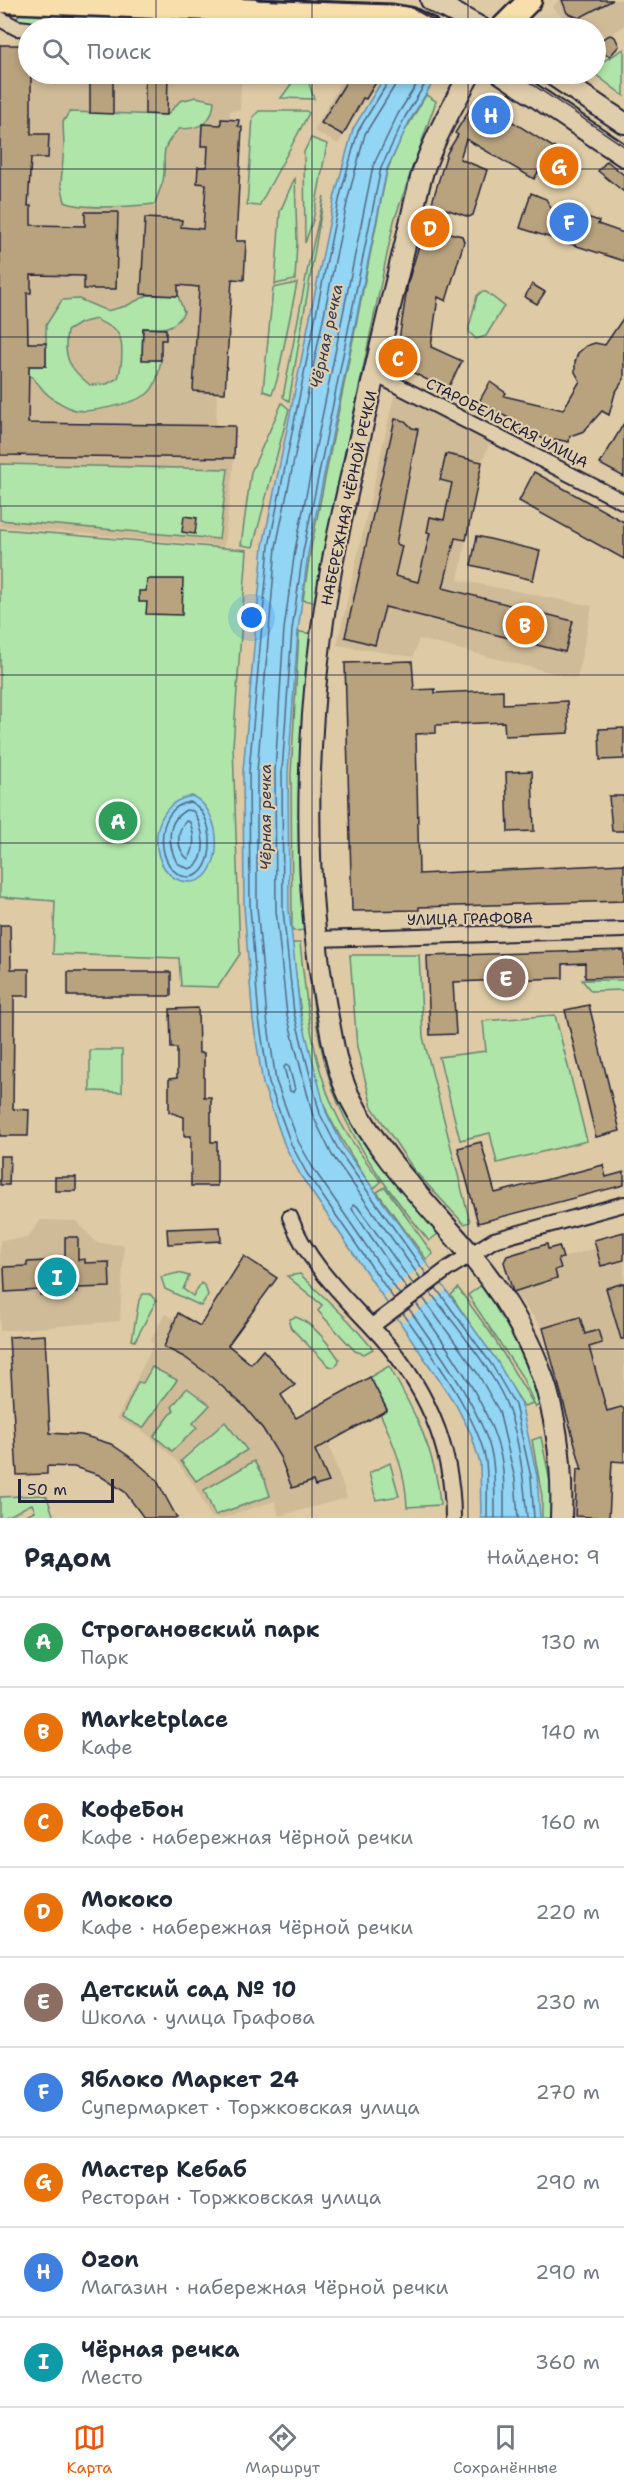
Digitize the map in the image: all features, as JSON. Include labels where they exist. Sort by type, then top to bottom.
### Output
[{"type":"main road","points":[[512,18],[530,0]]},
{"type":"main road","points":[[0,1],[293,12],[365,8],[398,18]]},
{"type":"street","points":[[431,0],[463,18]]},
{"type":"street","points":[[280,18],[293,12]]},
{"type":"street","points":[[0,20],[18,28]]},
{"type":"street","name":"НАБЕРЕЖНАЯ ЧЁРНОЙ РЕЧКИ","points":[[465,84],[424,171],[334,555],[313,729],[312,870],[316,939],[337,1061],[349,1095],[381,1148],[408,1185],[471,1256],[506,1304],[543,1376],[557,1428],[561,1518]]},
{"type":"street","points":[[517,84],[624,156]]},
{"type":"street","points":[[566,84],[624,123]]},
{"type":"street","name":"СТАРОБЕЛЬСКАЯ УЛИЦА","points":[[375,374],[624,502]]},
{"type":"street","name":"УЛИЦА ГРАФОВА","points":[[316,939],[624,930]]},
{"type":"street","points":[[372,1326],[436,1277],[496,1239],[624,1204]]},
{"type":"street","points":[[290,1217],[303,1247],[344,1298],[372,1326],[400,1360],[435,1419],[450,1466],[453,1518]]},
{"type":"shaded area","points":[[559,0],[624,0],[624,26],[613,33],[619,44],[616,52],[610,56],[606,54],[606,18],[564,18],[552,7]]},
{"type":"shaded area","points":[[0,45],[18,45],[18,84],[241,84],[240,110],[230,111],[230,119],[239,120],[239,126],[242,127],[236,240],[246,241],[232,279],[225,393],[217,393],[216,426],[235,426],[234,458],[224,546],[0,526]]},
{"type":"shaded area","points":[[340,84],[375,84],[338,144],[314,131]]},
{"type":"shaded area","points":[[395,392],[492,437],[482,462],[458,580],[592,606],[577,679],[419,639],[413,657],[337,645]]},
{"type":"shaded area","points":[[41,1220],[76,1221],[97,1243],[124,1245],[120,1321],[0,1331],[0,1240],[27,1238]]},
{"type":"shaded area","points":[[624,1232],[624,1447],[578,1449],[543,1328],[513,1292],[504,1262],[507,1256],[547,1244],[552,1261],[596,1248],[594,1240]]},
{"type":"shaded area","points":[[165,1314],[176,1320],[164,1348],[184,1357],[208,1374],[244,1406],[263,1429],[280,1457],[292,1488],[313,1481],[315,1486],[328,1482],[315,1450],[328,1442],[347,1498],[279,1516],[275,1501],[221,1518],[211,1518],[195,1486],[174,1458],[146,1433],[117,1419],[154,1344],[150,1342]]},
{"type":"green space","points":[[19,14],[193,18],[18,18]]},
{"type":"green space","points":[[624,49],[624,96],[606,82],[606,60]]},
{"type":"green space","points":[[291,84],[309,84],[314,99],[281,98]]},
{"type":"green space","points":[[426,95],[436,101],[394,221],[314,602],[303,600],[310,553],[387,171],[402,136]]},
{"type":"green space","points":[[196,97],[214,101],[211,115],[199,126],[179,129],[168,143],[164,154],[163,181],[155,204],[96,207],[65,202],[61,184],[63,122],[69,112],[167,115],[180,101]]},
{"type":"green space","points":[[259,111],[306,111],[309,113],[259,206],[247,205],[253,117]]},
{"type":"green space","points":[[311,138],[327,144],[313,220],[305,243],[304,152]]},
{"type":"green space","points":[[295,177],[297,241],[295,280],[275,284],[280,212]]},
{"type":"green space","points":[[324,196],[289,401],[283,397]]},
{"type":"green space","points":[[297,283],[277,380],[272,394],[263,391],[273,288]]},
{"type":"green space","points":[[481,292],[486,292],[504,306],[486,336],[476,339],[469,332],[469,327],[477,296]]},
{"type":"green space","points":[[148,295],[178,296],[184,312],[176,322],[167,327],[143,328],[142,359],[161,360],[155,383],[147,394],[110,407],[88,410],[72,409],[47,394],[29,375],[29,366],[46,366],[46,325],[62,300],[79,299],[107,311],[126,306]],"holes":[[[96,319],[117,332],[122,352],[121,366],[118,378],[107,384],[90,385],[72,368],[67,355],[66,340],[67,331],[80,323]]]},
{"type":"green space","points":[[282,403],[289,409],[253,547],[241,545],[251,472]]},
{"type":"green space","points":[[0,464],[228,469],[219,539],[0,520]]},
{"type":"green space","points":[[0,529],[247,550],[233,746],[240,954],[218,987],[181,986],[179,958],[53,954],[55,901],[0,897]]},
{"type":"green space","points":[[299,632],[316,634],[308,930],[292,931],[291,774]]},
{"type":"green space","points":[[292,943],[300,943],[311,1027],[326,1089],[344,1128],[381,1182],[373,1189],[328,1114],[313,1073],[304,1030]]},
{"type":"green space","points":[[350,955],[419,955],[423,1037],[470,1222],[464,1224],[414,1170],[372,1107],[357,1047]]},
{"type":"green space","points":[[582,980],[624,980],[624,990],[591,991]]},
{"type":"green space","points":[[311,987],[315,987],[374,1154],[439,1233],[429,1241],[379,1175],[356,1140],[338,1103],[324,1061]]},
{"type":"green space","points":[[555,1015],[587,1141],[497,1163],[490,1133],[460,1140],[439,1057],[486,1051],[483,1021]]},
{"type":"green space","points":[[90,1050],[122,1050],[122,1092],[90,1091]]},
{"type":"green space","points":[[385,1187],[433,1254],[426,1259],[377,1192]]},
{"type":"green space","points":[[178,1273],[189,1276],[183,1289],[193,1296],[201,1283],[205,1286],[208,1295],[201,1306],[165,1289],[161,1277]]},
{"type":"green space","points":[[300,1274],[349,1321],[373,1349],[364,1354],[355,1351],[318,1311],[322,1305],[287,1276]]},
{"type":"green space","points":[[482,1285],[501,1309],[547,1400],[536,1407],[521,1375],[468,1295]]},
{"type":"green space","points":[[458,1288],[492,1335],[533,1403],[524,1406],[451,1295]]},
{"type":"green space","points":[[143,1294],[150,1294],[156,1301],[135,1341],[132,1340],[139,1300]]},
{"type":"green space","points":[[295,1317],[320,1334],[339,1359],[338,1364],[334,1367],[329,1366],[291,1328],[290,1319]]},
{"type":"green space","points":[[389,1366],[423,1433],[434,1468],[440,1505],[407,1507],[398,1459],[380,1413],[387,1409],[370,1377]]},
{"type":"green space","points":[[152,1367],[177,1380],[143,1428],[122,1417],[138,1382],[143,1383]]},
{"type":"green space","points":[[187,1388],[210,1405],[193,1423],[197,1428],[172,1451],[154,1436]]},
{"type":"green space","points":[[225,1422],[247,1450],[196,1481],[181,1461]]},
{"type":"green space","points":[[541,1437],[552,1491],[553,1518],[542,1518],[542,1496],[532,1440]]},
{"type":"green space","points":[[254,1461],[265,1480],[270,1496],[215,1515],[204,1490]]},
{"type":"green space","points":[[390,1463],[399,1496],[376,1500],[369,1473]]},
{"type":"green space","points":[[43,1495],[47,1497],[54,1518],[18,1518],[35,1511],[32,1504],[0,1518],[0,1497]]},
{"type":"water","points":[[380,84],[432,84],[410,120],[387,169],[308,553],[298,631],[288,772],[289,909],[300,1012],[326,1112],[344,1148],[497,1361],[521,1403],[537,1476],[540,1518],[481,1518],[480,1463],[471,1434],[456,1405],[301,1176],[285,1146],[263,1084],[253,1020],[244,907],[243,771],[263,546],[335,195],[353,129]]},
{"type":"water","points":[[192,796],[203,804],[211,816],[216,846],[209,872],[200,880],[188,882],[175,878],[165,869],[159,856],[157,841],[159,826],[165,812],[176,802]]},
{"type":"pier","points":[[434,0],[472,0],[482,6],[474,18],[421,18]]},
{"type":"pier","points":[[426,1263],[446,1291],[402,1323],[383,1295]]},
{"type":"building","points":[[562,0],[613,0],[579,18],[567,13]]},
{"type":"building","points":[[610,35],[615,37],[619,46],[610,56],[606,55],[606,37]]},
{"type":"building","points":[[0,45],[18,45],[18,84],[31,84],[31,134],[49,134],[48,158],[31,158],[28,206],[31,206],[31,225],[85,226],[85,212],[118,212],[116,289],[84,289],[84,276],[31,275],[31,293],[27,293],[28,343],[46,343],[46,366],[29,366],[28,423],[235,426],[234,458],[0,455]]},
{"type":"building","points":[[90,84],[113,84],[113,114],[90,113]]},
{"type":"building","points":[[145,84],[168,84],[167,115],[145,114]]},
{"type":"building","points":[[345,84],[375,84],[366,99],[363,98],[343,135],[321,123]]},
{"type":"building","points":[[476,99],[572,159],[558,181],[540,169],[534,179],[466,139],[460,159],[487,170],[473,215],[469,217],[446,209],[441,231],[462,236],[464,242],[446,301],[438,297],[431,347],[462,361],[447,390],[400,366],[396,360],[408,282],[447,153],[458,135],[455,133]]},
{"type":"building","points":[[221,119],[239,120],[238,126],[242,127],[236,241],[246,241],[244,280],[232,279],[225,393],[193,391],[199,287],[178,285],[178,296],[141,294],[145,218],[182,220],[181,227],[203,229],[206,184],[197,183],[198,167],[207,167],[208,146],[201,146],[202,124],[221,125]]},
{"type":"building","points":[[607,161],[624,175],[624,192],[598,171]]},
{"type":"building","points":[[531,193],[546,199],[552,210],[580,220],[581,215],[624,233],[624,261],[520,228]]},
{"type":"building","points":[[532,284],[545,292],[537,304],[525,297]]},
{"type":"building","points":[[624,317],[624,379],[615,393],[609,415],[602,411],[584,431],[570,436],[569,442],[555,439],[555,445],[534,434],[520,431],[523,426],[479,402],[490,382],[506,393],[504,396],[563,410],[580,381],[575,372],[578,353],[586,346],[595,343],[605,345]]},
{"type":"building","points":[[143,328],[166,329],[166,340],[161,340],[161,360],[142,360]]},
{"type":"building","points":[[395,419],[405,421],[412,428],[418,429],[396,544],[402,546],[395,576],[418,582],[430,533],[427,532],[430,517],[444,520],[452,483],[440,480],[446,454],[482,462],[466,540],[455,538],[443,588],[573,621],[565,652],[385,607],[375,645],[345,637]]},
{"type":"building","points":[[624,423],[624,477],[600,464]]},
{"type":"building","points":[[534,472],[624,522],[624,559],[519,501]]},
{"type":"building","points":[[184,516],[197,518],[195,534],[182,532]]},
{"type":"building","points":[[477,536],[540,551],[533,580],[471,565]]},
{"type":"building","points":[[147,579],[183,579],[182,615],[146,614],[147,602],[139,602],[139,591],[146,591]]},
{"type":"building","points":[[412,661],[414,690],[435,689],[435,693],[503,690],[503,704],[567,701],[569,733],[505,736],[504,722],[436,725],[436,733],[416,734],[419,874],[624,864],[624,901],[352,911],[345,663]]},
{"type":"building","points":[[624,728],[624,759],[600,760],[599,729]]},
{"type":"building","points":[[532,771],[534,831],[508,832],[506,772]]},
{"type":"building","points":[[609,796],[624,796],[624,831],[612,831]]},
{"type":"building","points":[[0,925],[10,925],[11,969],[29,969],[29,996],[14,996],[13,1109],[29,1110],[28,1136],[0,1136]]},
{"type":"building","points":[[624,950],[624,977],[585,978],[585,963],[563,964],[563,978],[453,982],[456,1034],[430,1035],[427,956]]},
{"type":"building","points":[[68,972],[171,972],[171,996],[68,996]]},
{"type":"building","points":[[589,1005],[620,1131],[596,1137],[565,1010]]},
{"type":"building","points":[[198,1008],[199,1053],[204,1053],[204,1097],[211,1097],[211,1142],[217,1142],[217,1186],[191,1186],[191,1136],[184,1136],[184,1117],[169,1112],[169,1079],[177,1078],[177,1048],[171,1048],[170,1009]]},
{"type":"building","points":[[481,1142],[495,1193],[603,1165],[606,1177],[624,1172],[624,1185],[478,1223],[458,1148]]},
{"type":"building","points":[[0,1156],[10,1156],[9,1185],[0,1185]]},
{"type":"building","points":[[55,1177],[76,1177],[76,1191],[55,1191]]},
{"type":"building","points":[[220,1227],[221,1241],[168,1244],[167,1229]]},
{"type":"building","points":[[624,1232],[624,1260],[601,1266],[594,1240]]},
{"type":"building","points":[[65,1237],[78,1237],[78,1260],[85,1259],[85,1263],[109,1262],[110,1287],[77,1288],[77,1293],[40,1295],[40,1290],[5,1292],[4,1267],[27,1266],[27,1262],[65,1260]]},
{"type":"building","points":[[547,1244],[548,1249],[559,1246],[563,1258],[558,1259],[561,1268],[555,1270],[557,1278],[513,1292],[504,1262],[507,1256]]},
{"type":"building","points":[[244,1256],[277,1278],[228,1345],[251,1364],[263,1350],[295,1385],[281,1395],[296,1418],[370,1377],[387,1410],[315,1450],[329,1482],[315,1486],[313,1481],[292,1488],[280,1457],[263,1429],[244,1406],[208,1374],[184,1357],[164,1347],[178,1313],[200,1326]]},
{"type":"building","points":[[624,1283],[624,1339],[621,1339],[606,1288]]},
{"type":"building","points":[[580,1317],[585,1334],[598,1330],[602,1343],[589,1347],[607,1411],[621,1407],[624,1409],[624,1462],[612,1461],[609,1518],[575,1516],[577,1469],[582,1470],[543,1328]]},
{"type":"building","points":[[45,1335],[50,1433],[82,1435],[111,1444],[156,1479],[177,1518],[144,1518],[125,1492],[99,1475],[74,1467],[47,1466],[47,1474],[17,1475],[9,1337]]},
{"type":"tram line","points":[[258,0],[398,5],[410,7],[429,18]]},
{"type":"tram line","points":[[532,84],[624,146]]},
{"type":"place","name":"Ozon","points":[[491,115]]},
{"type":"place","name":"Мастер Кебаб","points":[[559,166]]},
{"type":"place","name":"Яблоко Маркет 24","points":[[569,222]]},
{"type":"place","name":"Мококо","points":[[430,228]]},
{"type":"place","name":"КофеБон","points":[[398,358]]},
{"type":"place","name":"Marketplace","points":[[525,625]]},
{"type":"place","name":"Строгановский парк","points":[[118,821]]},
{"type":"place","name":"Детский сад № 10","points":[[506,978]]},
{"type":"place","name":"Чёрная речка","points":[[57,1277]]}]
